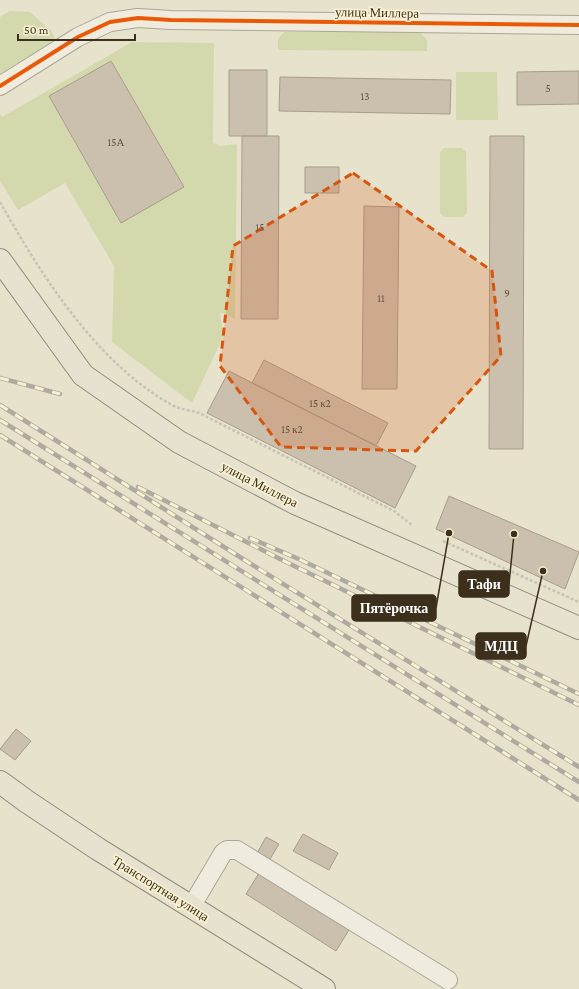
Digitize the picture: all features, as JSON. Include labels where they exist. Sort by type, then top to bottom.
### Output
[{"type":"main road","name":"улица Миллера","points":[[0,260],[84,375],[179,442],[295,502],[579,628]]},
{"type":"main road","name":"Транспортная улица","points":[[0,782],[26,802],[98,849],[324,989]]},
{"type":"street","name":"улица Миллера","points":[[0,86],[78,37],[110,22],[138,18],[172,20],[579,24]]},
{"type":"street","points":[[191,906],[223,853],[227,850],[237,850],[448,980]]},
{"type":"path","points":[[0,202],[19,236],[49,282],[76,318],[106,352],[135,380],[157,396],[178,408],[200,413],[394,511],[412,525]]},
{"type":"path","points":[[443,541],[579,602]]},
{"type":"highlighted area","points":[[353,173],[492,271],[501,356],[416,451],[281,447],[220,366],[233,246]]},
{"type":"green space","points":[[10,11],[30,12],[51,31],[56,41],[0,75],[0,17]]},
{"type":"green space","points":[[284,32],[420,32],[427,40],[427,51],[278,50],[278,39]]},
{"type":"green space","points":[[132,42],[214,43],[213,143],[221,146],[237,144],[235,319],[220,312],[223,337],[192,403],[112,342],[114,266],[65,183],[18,210],[0,181],[0,114],[2,117]]},
{"type":"green space","points":[[456,72],[497,72],[498,120],[456,120]]},
{"type":"green space","points":[[444,148],[462,148],[466,152],[467,213],[463,217],[444,217],[440,213],[440,152]]},
{"type":"building","points":[[111,61],[184,187],[121,223],[49,96]]},
{"type":"building","points":[[229,70],[267,70],[267,136],[229,136]]},
{"type":"building","points":[[579,71],[579,104],[517,105],[517,72]]},
{"type":"building","points":[[280,77],[451,80],[450,114],[279,111]]},
{"type":"building","points":[[242,136],[279,136],[278,319],[241,319]]},
{"type":"building","points":[[490,136],[524,136],[523,449],[489,449]]},
{"type":"building","points":[[305,167],[339,167],[339,193],[305,193]]},
{"type":"building","points":[[364,206],[399,207],[397,389],[362,389]]},
{"type":"building","points":[[264,360],[388,423],[376,446],[252,383]]},
{"type":"building","points":[[229,371],[416,466],[395,508],[207,413]]},
{"type":"building","points":[[449,496],[579,552],[565,589],[436,529]]},
{"type":"building","points":[[16,729],[31,741],[15,760],[0,749]]},
{"type":"building","points":[[303,834],[338,853],[329,870],[293,851]]},
{"type":"building","points":[[266,837],[279,844],[267,864],[255,857]]},
{"type":"building","points":[[259,873],[349,930],[336,951],[246,894]]},
{"type":"railway","points":[[0,378],[60,394]]},
{"type":"railway","points":[[0,405],[243,559],[579,767]]},
{"type":"railway","points":[[0,420],[579,782]]},
{"type":"railway","points":[[0,435],[579,800]]},
{"type":"railway","points":[[138,487],[280,559],[579,705]]},
{"type":"railway","points":[[250,538],[301,560],[579,694]]},
{"type":"cycle path","points":[[0,86],[78,37],[110,22],[138,18],[171,20],[579,25]]},
{"type":"place","name":"Пятёрочка","points":[[449,533]]},
{"type":"place","name":"Тафи","points":[[514,534]]},
{"type":"place","name":"МДЦ","points":[[543,571]]}]
